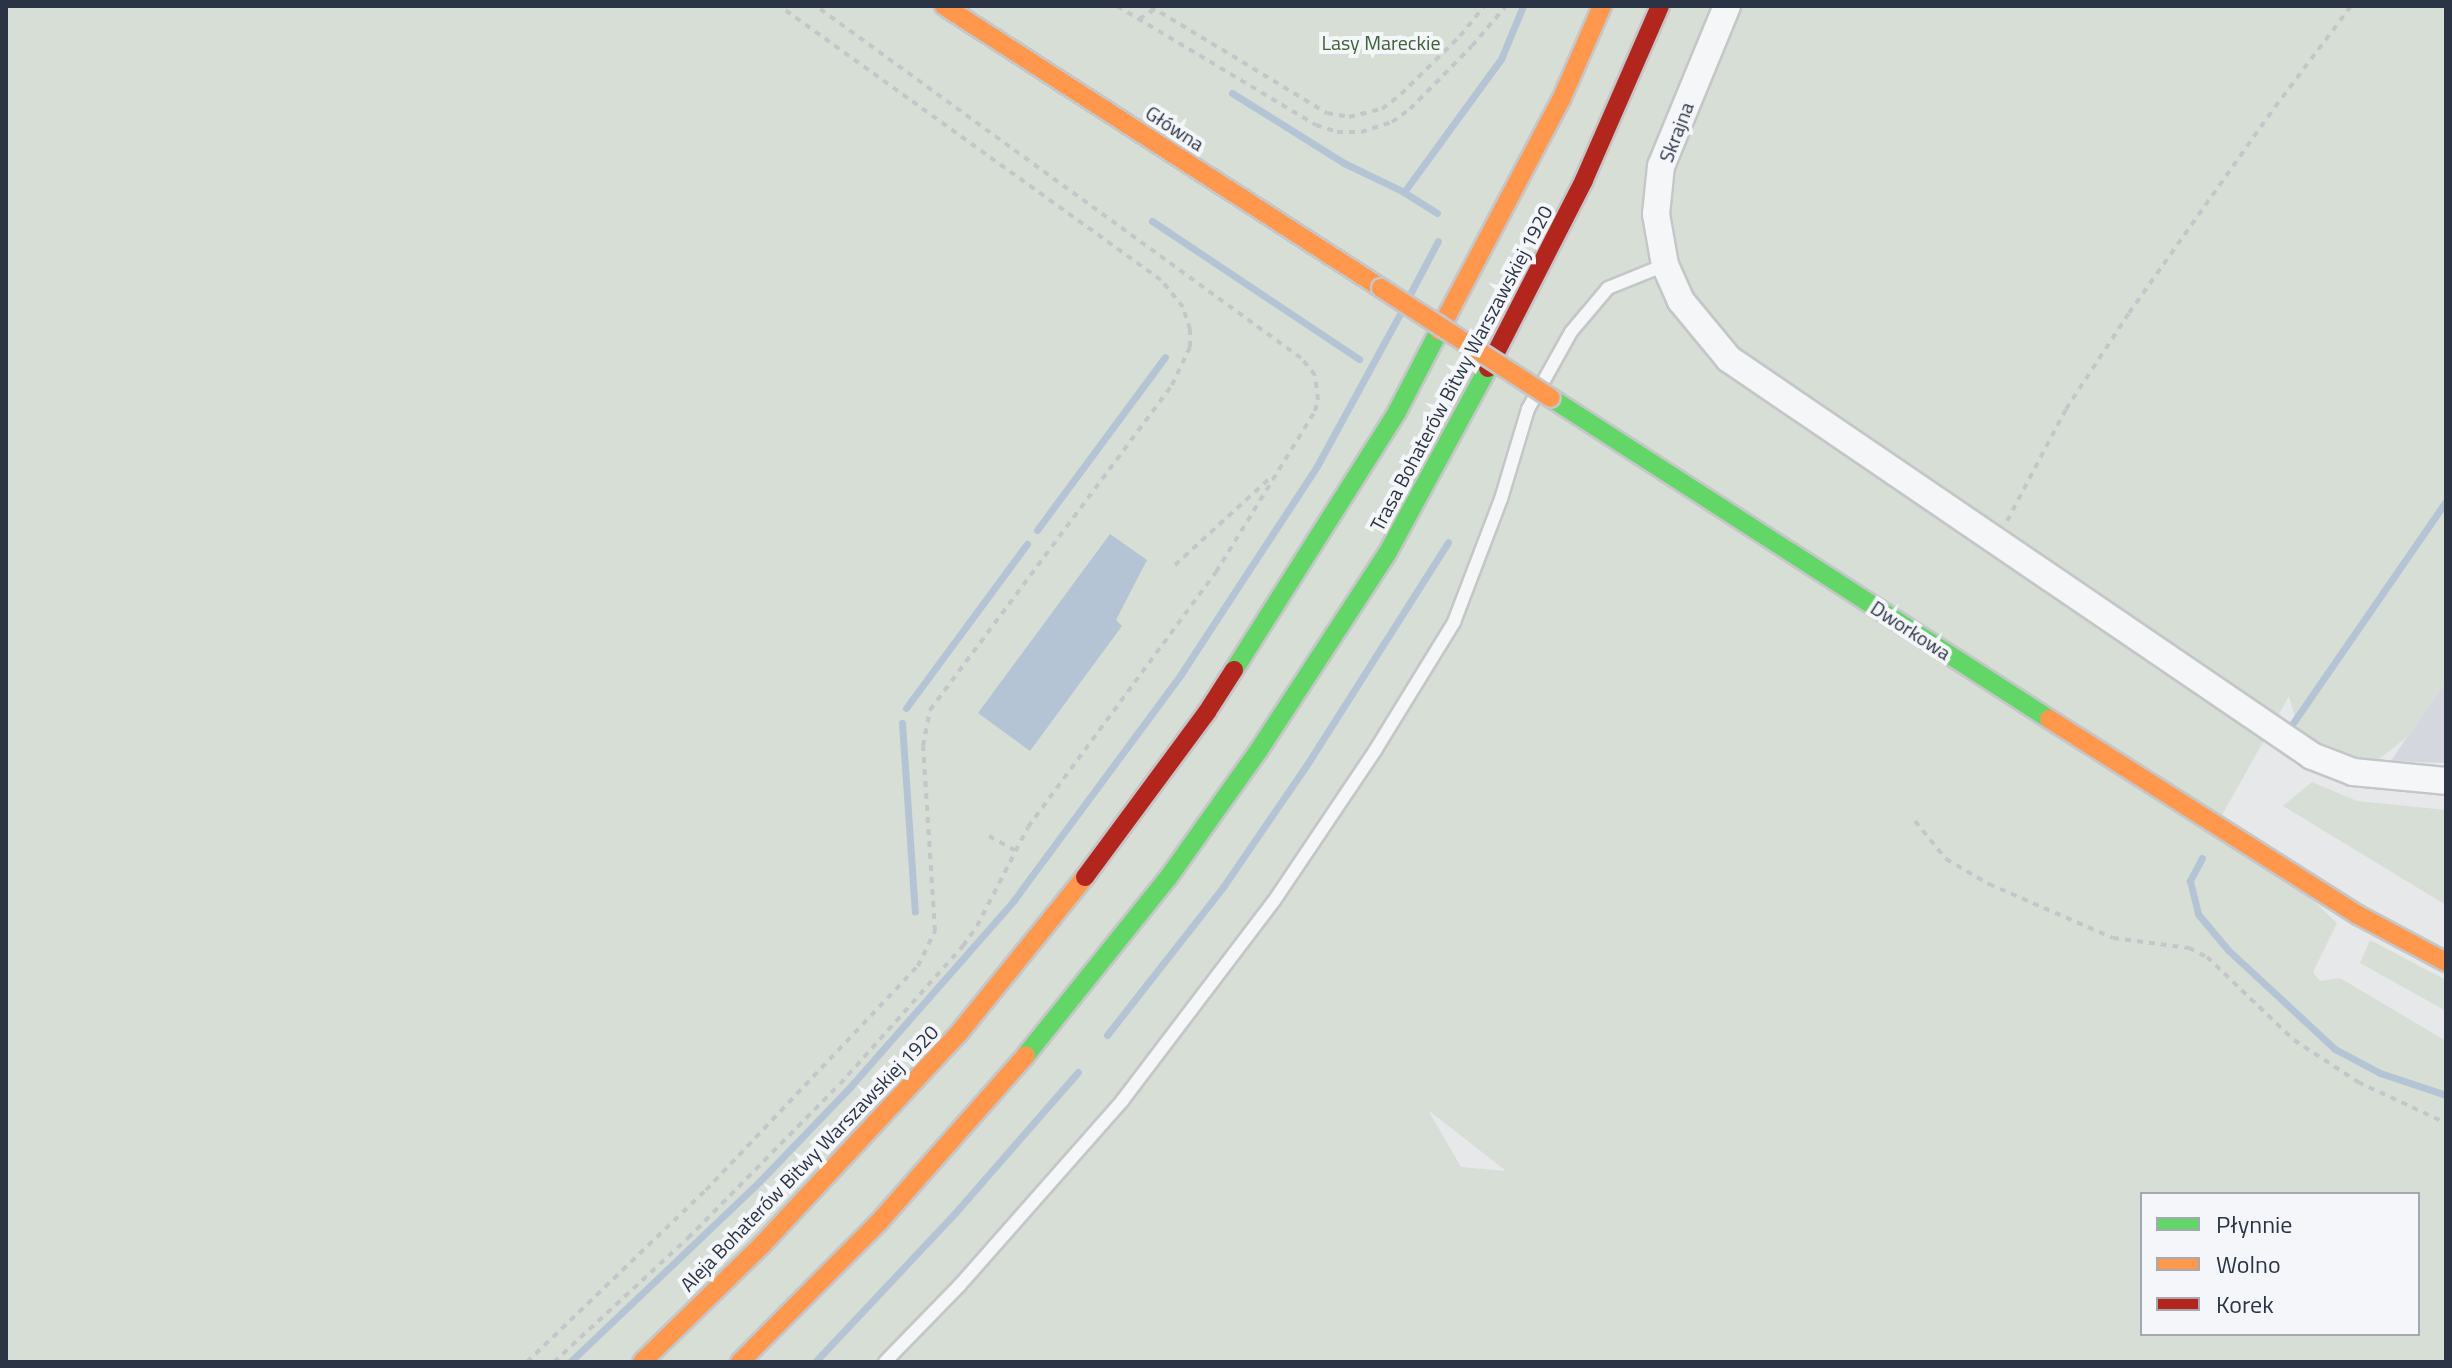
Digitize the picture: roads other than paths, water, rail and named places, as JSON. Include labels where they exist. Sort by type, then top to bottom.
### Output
[{"type":"main road","name":"Główna","points":[[944,6],[1381,288]]},
{"type":"main road","name":"Trasa Bohaterów Bitwy Warszawskiej 1920","points":[[1207,712],[1397,412],[1561,100],[1602,6]]},
{"type":"main road","name":"Trasa Bohaterów Bitwy Warszawskiej 1920","points":[[740,1362],[879,1222],[1008,1078],[1102,966],[1259,750],[1387,554],[1450,444],[1553,244],[1660,6]]},
{"type":"main road","name":"Dworkowa","points":[[1381,288],[2236,840],[2358,915],[2446,962]]},
{"type":"main road","name":"Aleja Bohaterów Bitwy Warszawskiej 1920","points":[[642,1362],[761,1246],[959,1033],[1061,910],[1207,712]]},
{"type":"street","name":"Skrajna","points":[[1665,265],[1656,214],[1661,166],[1727,6]]},
{"type":"street","points":[[1665,265],[1681,301],[1729,359],[2312,756],[2353,772],[2446,781]]},
{"type":"lane","points":[[885,1362],[959,1286],[1122,1101],[1274,901],[1392,724],[1454,622],[1501,499],[1528,409],[1571,332],[1608,288],[1665,265]]},
{"type":"water","points":[[1110,534],[1147,560],[1116,620],[1122,626],[1030,751],[978,713]]},
{"type":"waterway","points":[[1437,213],[1404,192],[1501,59],[1523,6]]},
{"type":"waterway","points":[[1232,93],[1344,163],[1404,192]]},
{"type":"waterway","points":[[1152,221],[1359,359]]},
{"type":"waterway","points":[[1409,296],[1438,241]]},
{"type":"waterway","points":[[570,1362],[759,1182],[850,1087],[1014,900],[1181,674],[1317,466],[1400,314]]},
{"type":"waterway","points":[[1037,530],[1165,357]]},
{"type":"waterway","points":[[2293,723],[2446,501]]},
{"type":"waterway","points":[[1107,1035],[1223,887],[1306,766],[1448,542]]},
{"type":"waterway","points":[[906,708],[1027,544]]},
{"type":"waterway","points":[[902,723],[915,912]]},
{"type":"waterway","points":[[2202,858],[2190,881],[2198,914],[2228,950],[2335,1049],[2380,1073],[2446,1095]]},
{"type":"waterway","points":[[815,1362],[955,1213],[1078,1072]]},
{"type":"park label","name":"Lasy Mareckie","points":[[1381,42]]}]
